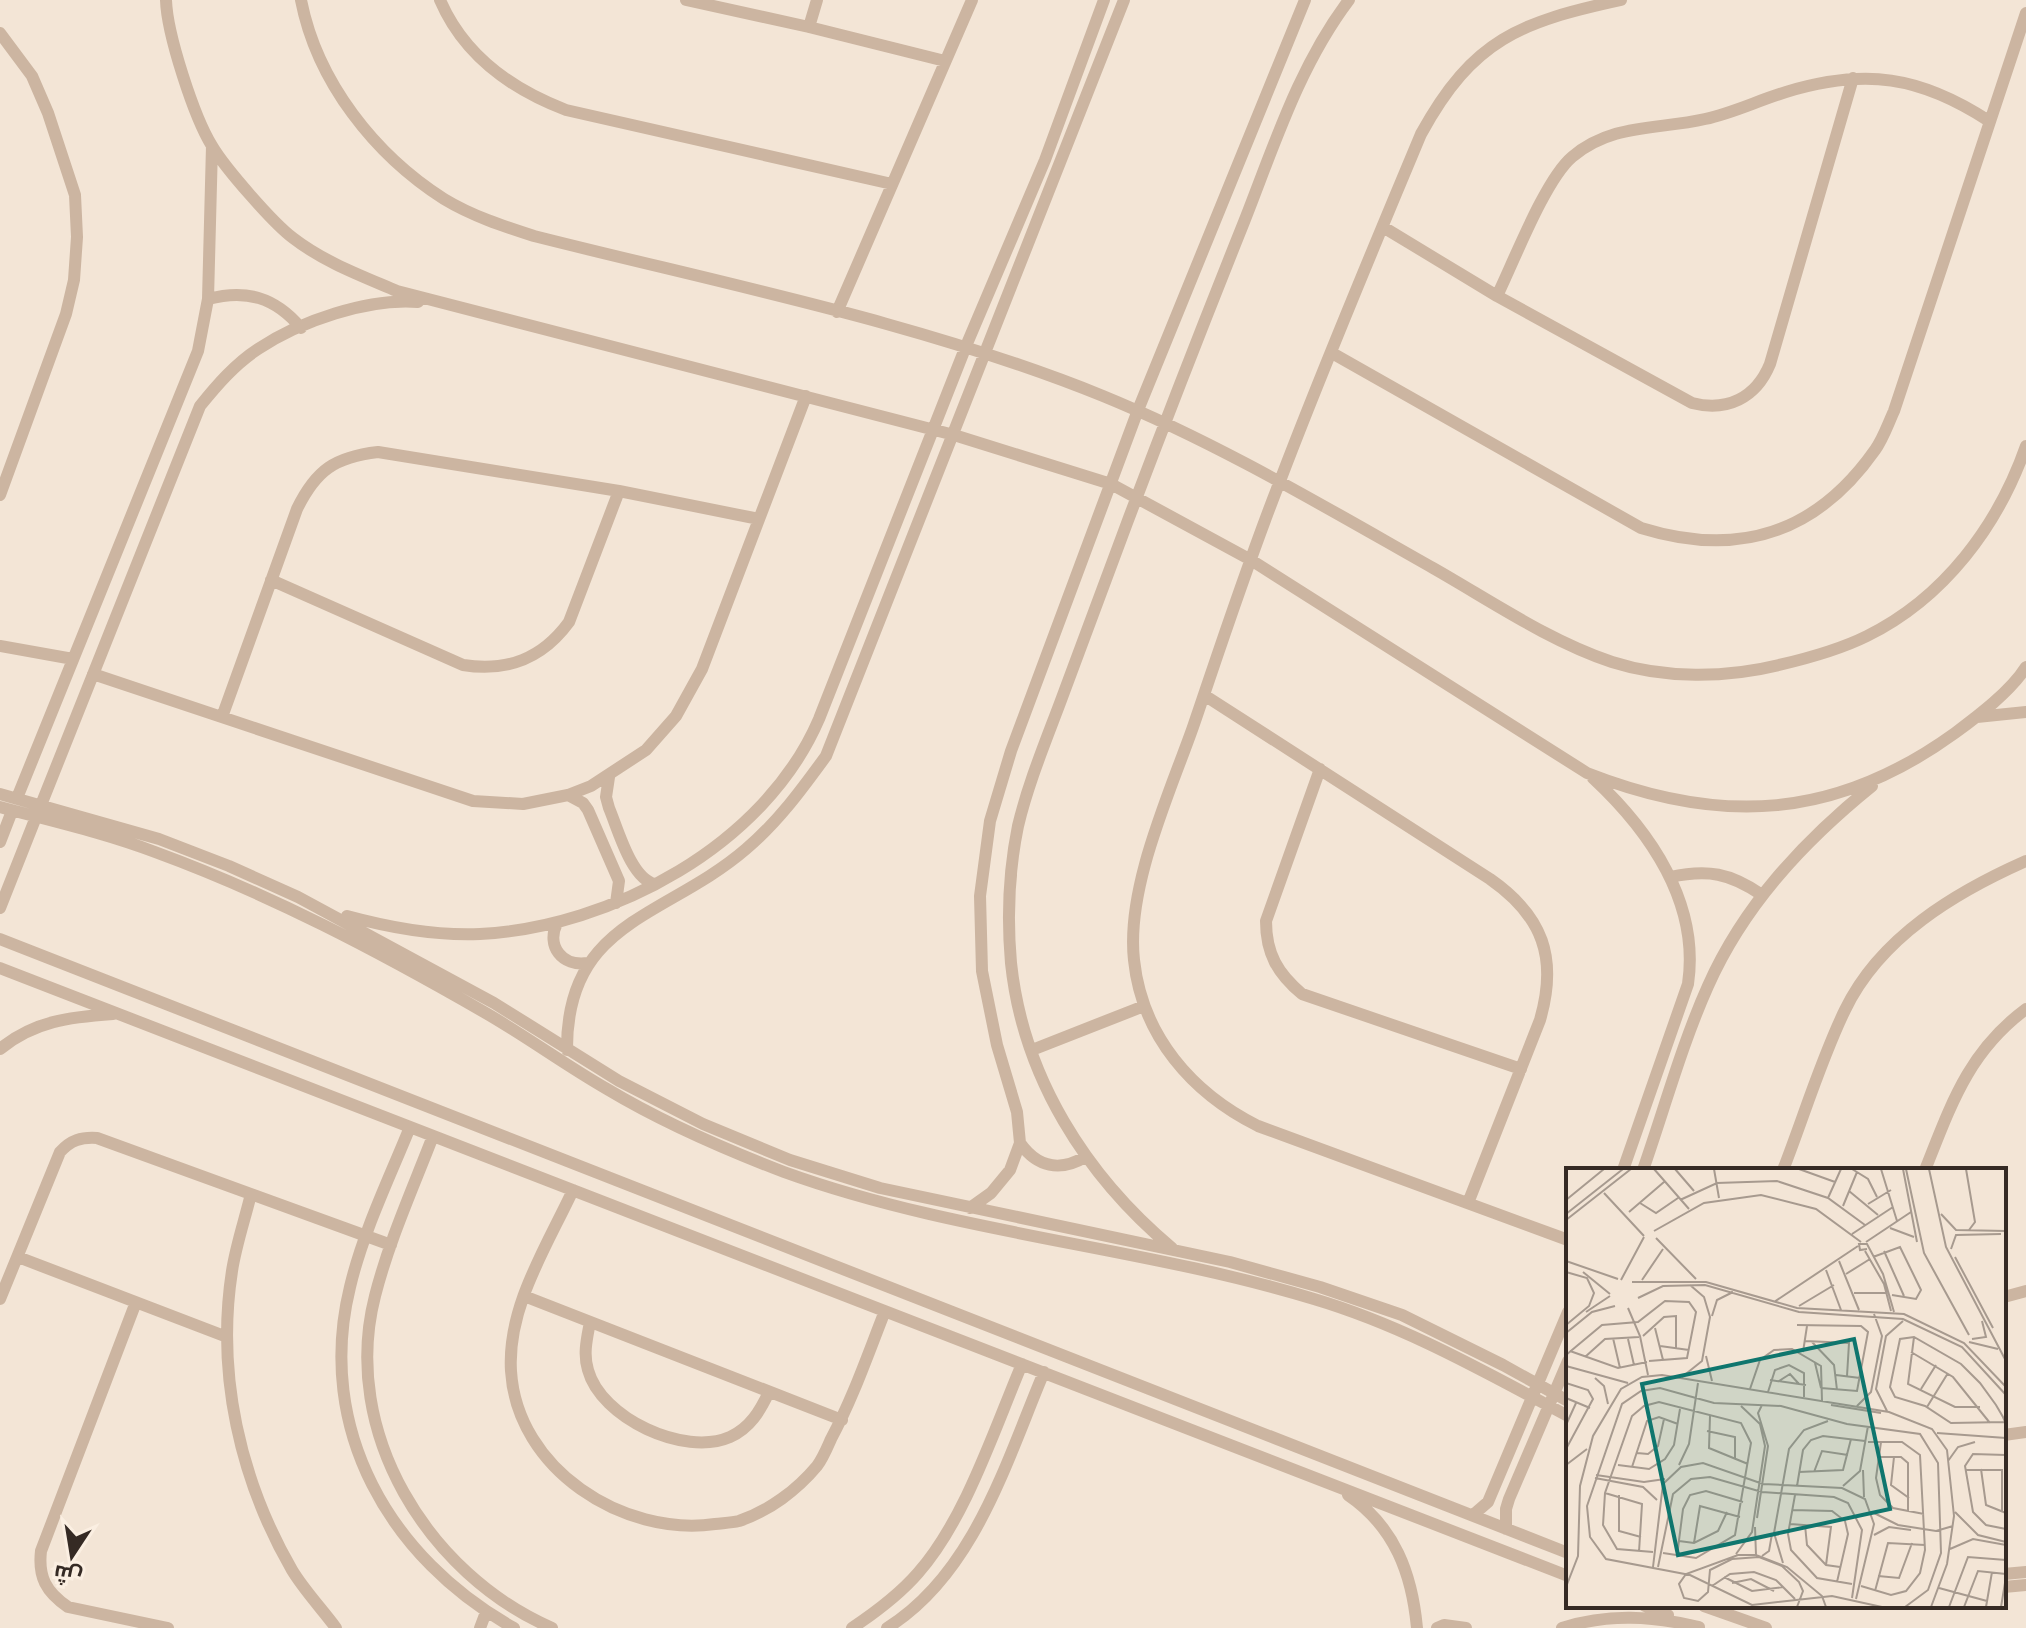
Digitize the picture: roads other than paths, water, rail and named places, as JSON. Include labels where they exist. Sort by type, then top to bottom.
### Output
[{"type":"street","points":[[158,0],[166,6],[185,81],[212,146],[292,238],[343,268],[397,291],[934,429],[1111,484],[1251,560],[1587,773],[1620,803],[1647,838],[1670,877],[1686,918],[1692,960],[1688,984],[1624,1168]]},
{"type":"street","points":[[301,0],[319,57],[343,100],[372,138],[398,163],[446,199],[489,221],[534,236],[987,352],[1138,410],[1280,481],[1578,649],[1615,663],[1688,675],[1725,674],[1762,670],[1834,650],[1868,636],[1930,593],[1980,537],[2001,505],[2026,446]]},
{"type":"street","points":[[440,0],[455,29],[477,56],[503,79],[534,98],[566,110],[892,184]]},
{"type":"street","points":[[686,0],[945,61]]},
{"type":"street","points":[[809,27],[817,0]]},
{"type":"street","points":[[837,312],[972,0]]},
{"type":"street","points":[[323,910],[401,930],[480,934],[557,923],[616,903],[683,869],[730,834],[772,793],[807,746],[966,346],[1045,160],[1104,0]]},
{"type":"street","points":[[567,1050],[567,1021],[574,991],[588,963],[608,939],[644,914],[698,885],[747,849],[790,806],[826,756],[1124,0]]},
{"type":"street","points":[[970,1208],[991,1193],[1010,1170],[1020,1143],[1017,1112],[997,1045],[982,971],[980,896],[990,821],[1011,751],[1138,410],[1305,0]]},
{"type":"street","points":[[1175,1250],[1131,1212],[1085,1157],[1050,1097],[1025,1032],[1011,964],[1009,895],[1018,827],[1038,760],[1164,422],[1283,122],[1309,62],[1349,0]]},
{"type":"street","points":[[1566,1239],[1258,1126],[1234,1114],[1192,1081],[1159,1039],[1144,1006],[1132,938],[1140,879],[1251,560],[1421,134],[1440,98],[1466,67],[1497,42],[1533,23],[1621,0]]},
{"type":"street","points":[[1332,353],[1641,528],[1673,538],[1706,542],[1739,540],[1772,532],[1802,519],[1830,501],[1852,479],[1877,448],[1894,411],[2026,13]]},
{"type":"street","points":[[0,33],[32,76],[52,122],[75,195],[77,237],[74,280],[66,314],[0,495]]},
{"type":"street","points":[[1383,227],[1497,296],[1692,403],[1720,407],[1746,397],[1756,388],[1770,364],[1853,78]]},
{"type":"street","points":[[1497,296],[1553,180],[1569,160],[1590,143],[1614,133],[1709,118],[1784,92],[1853,78],[1890,79],[1925,87],[1958,101],[1989,121]]},
{"type":"street","points":[[0,842],[10,805],[198,351],[208,299],[212,146]]},
{"type":"street","points":[[208,299],[234,294],[260,297],[283,309],[301,328]]},
{"type":"street","points":[[0,908],[200,406],[223,378],[258,348],[350,308],[402,300],[455,305]]},
{"type":"street","points":[[93,674],[473,801],[523,804],[568,795],[609,777],[646,750],[676,716],[702,669],[806,396]]},
{"type":"street","points":[[222,717],[297,509],[309,485],[328,467],[352,455],[378,452],[619,491],[759,519]]},
{"type":"street","points":[[271,580],[463,665],[512,665],[543,650],[569,622],[619,491]]},
{"type":"street","points":[[0,646],[73,659]]},
{"type":"street","points":[[1587,773],[1660,797],[1734,807],[1795,803],[1854,789],[1882,778],[1931,750],[1977,717],[2026,667]]},
{"type":"street","points":[[1204,695],[1490,879],[1512,895],[1530,916],[1543,940],[1549,966],[1548,994],[1468,1203]]},
{"type":"street","points":[[1977,717],[2026,712]]},
{"type":"street","points":[[1320,769],[1266,921],[1266,937],[1274,965],[1286,981],[1302,994],[1521,1069]]},
{"type":"street","points":[[609,777],[606,797],[609,808],[637,873],[655,884]]},
{"type":"street","points":[[1644,1168],[1707,989],[1748,913],[1788,863],[1832,818],[1882,778]]},
{"type":"street","points":[[0,794],[10,805],[111,831],[159,839],[229,866],[323,910],[494,1003],[619,1081],[703,1124],[790,1160],[880,1188],[1230,1262],[1320,1287],[1402,1315],[1481,1353],[1535,1391]]},
{"type":"street","points":[[568,795],[583,803],[588,810],[619,881],[616,903]]},
{"type":"street","points":[[111,831],[291,908],[487,1014],[612,1092],[697,1136],[785,1172],[876,1200],[1226,1275],[1315,1299],[1396,1327],[1496,1376],[1535,1391],[1552,1400],[1566,1414]]},
{"type":"street","points":[[1784,1168],[1845,1010],[1867,975],[1894,944],[1926,917],[1959,895],[2026,861]]},
{"type":"street","points":[[1670,877],[1694,872],[1719,874],[1742,882],[1762,895]]},
{"type":"street","points":[[557,923],[553,938],[558,954],[571,963],[588,963]]},
{"type":"street","points":[[0,939],[1566,1552]]},
{"type":"street","points":[[0,968],[1566,1575]]},
{"type":"street","points":[[1032,1050],[1144,1006]]},
{"type":"street","points":[[1926,1168],[1954,1096],[1968,1071],[2002,1027],[2026,1009]]},
{"type":"street","points":[[0,1049],[15,1036],[64,1017],[117,1014]]},
{"type":"street","points":[[410,1127],[350,1286],[340,1344],[344,1394],[354,1445],[375,1494],[405,1539],[443,1578],[486,1612],[514,1628]]},
{"type":"street","points":[[433,1136],[374,1298],[367,1354],[372,1410],[388,1464],[414,1513],[450,1557],[493,1593],[552,1628]]},
{"type":"street","points":[[0,1299],[60,1152],[76,1139],[97,1138],[391,1245]]},
{"type":"street","points":[[1020,1143],[1037,1161],[1049,1166],[1061,1167],[1085,1157]]},
{"type":"street","points":[[573,1190],[524,1296],[512,1333],[511,1372],[519,1410],[536,1444],[562,1474],[592,1499],[638,1519],[688,1528],[738,1521],[783,1499],[818,1464],[842,1420],[885,1311]]},
{"type":"street","points":[[251,1194],[232,1270],[227,1337],[235,1427],[257,1502],[293,1572],[336,1628]]},
{"type":"street","points":[[18,1257],[227,1337]]},
{"type":"street","points":[[2006,1296],[2026,1291]]},
{"type":"street","points":[[524,1296],[842,1420]]},
{"type":"street","points":[[136,1302],[41,1551],[39,1568],[44,1584],[54,1598],[68,1607],[168,1628]]},
{"type":"street","points":[[1473,1515],[1488,1502],[1566,1317]]},
{"type":"street","points":[[590,1322],[585,1345],[587,1369],[597,1391],[613,1408],[654,1433],[701,1442],[727,1438],[744,1429],[759,1412],[769,1392]]},
{"type":"street","points":[[852,1628],[883,1608],[919,1573],[947,1533],[1022,1364]]},
{"type":"street","points":[[1506,1529],[1509,1499],[1566,1366]]},
{"type":"street","points":[[887,1628],[935,1587],[967,1545],[991,1497],[1044,1372]]},
{"type":"street","points":[[1552,1400],[1566,1401]]},
{"type":"street","points":[[2006,1435],[2026,1432]]},
{"type":"street","points":[[1332,1485],[1377,1520],[1394,1542],[1407,1570],[1417,1628]]},
{"type":"street","points":[[2006,1574],[2026,1572]]},
{"type":"street","points":[[2006,1587],[2026,1585]]},
{"type":"street","points":[[1650,1608],[1701,1628]]},
{"type":"street","points":[[1710,1608],[1766,1628]]},
{"type":"street","points":[[480,1628],[486,1612]]},
{"type":"street","points":[[1562,1628],[1608,1618],[1639,1617],[1701,1628]]},
{"type":"street","points":[[1437,1628],[1444,1625],[1466,1628]]}]
